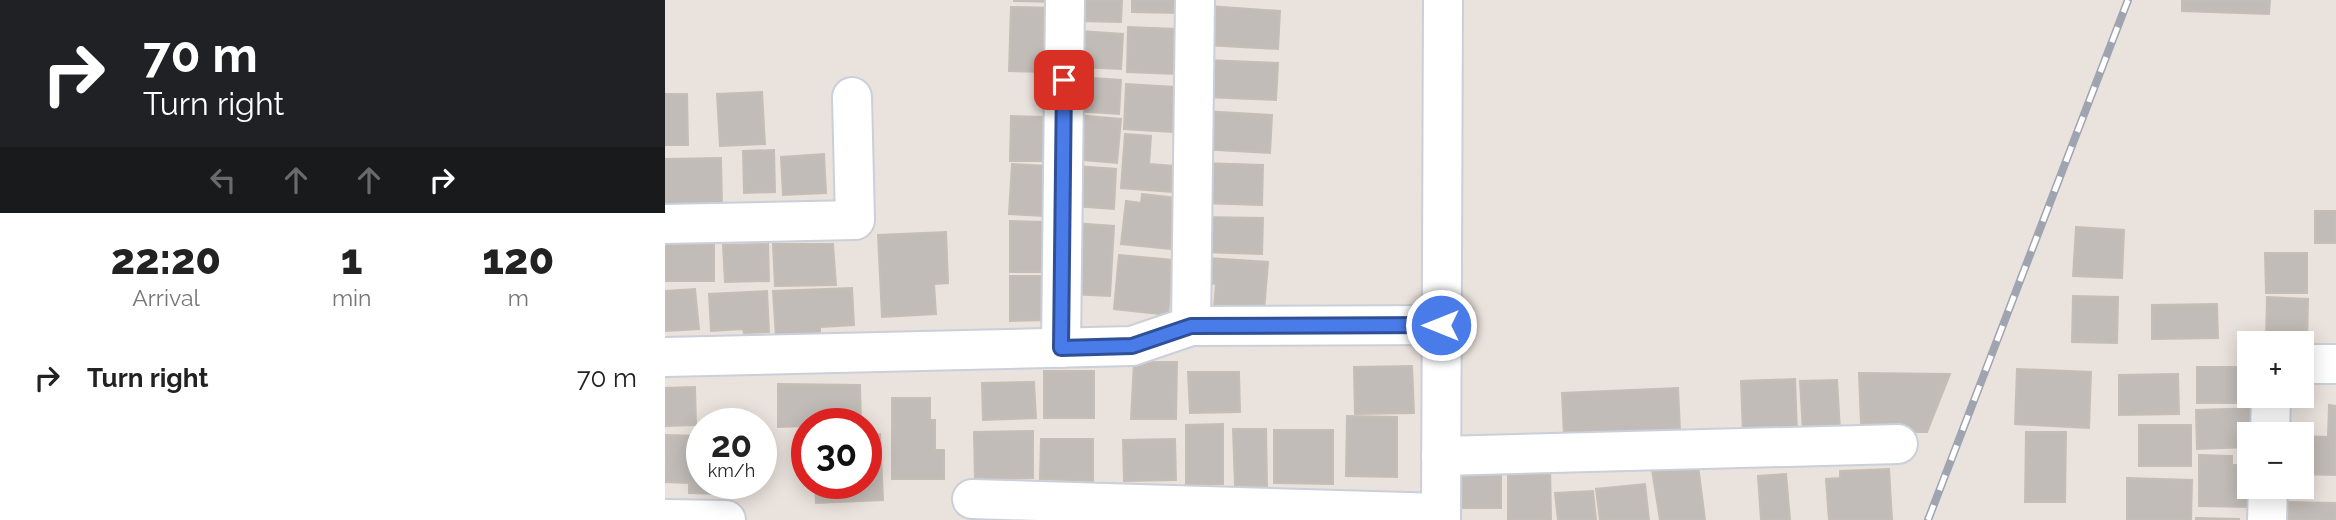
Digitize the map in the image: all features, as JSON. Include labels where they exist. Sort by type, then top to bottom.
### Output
[{"type":"street","points":[[1061,348],[1065,0]]},
{"type":"street","points":[[1191,326],[1195,0]]},
{"type":"street","points":[[972,499],[1441,516],[1443,0]]},
{"type":"street","points":[[665,224],[855,220],[852,97]]},
{"type":"street","points":[[665,357],[1132,346],[1191,326],[1441,325]]},
{"type":"street","points":[[2314,364],[2336,363]]},
{"type":"street","points":[[1441,456],[1898,444]]},
{"type":"street","points":[[2267,520],[2268,499]]},
{"type":"street","points":[[665,519],[726,520]]},
{"type":"building","points":[[1054,0],[1054,2],[1014,1]]},
{"type":"building","points":[[1079,0],[1122,0],[1121,22],[1078,21]]},
{"type":"building","points":[[1132,0],[1180,0],[1179,13],[1132,12]]},
{"type":"building","points":[[2182,0],[2270,0],[2269,14],[2182,11]]},
{"type":"building","points":[[1208,6],[1280,11],[1278,49],[1206,45]]},
{"type":"building","points":[[1011,7],[1057,8],[1047,72],[1009,71]]},
{"type":"building","points":[[1128,27],[1176,29],[1176,74],[1127,72]]},
{"type":"building","points":[[1080,31],[1123,34],[1121,69],[1078,67]]},
{"type":"building","points":[[1206,60],[1278,63],[1276,100],[1204,97]]},
{"type":"building","points":[[1077,77],[1121,80],[1119,114],[1075,111]]},
{"type":"building","points":[[1126,84],[1175,87],[1172,132],[1124,129]]},
{"type":"building","points":[[762,92],[765,144],[720,146],[717,94]]},
{"type":"building","points":[[665,94],[687,94],[688,145],[665,145]]},
{"type":"building","points":[[1202,111],[1272,115],[1270,153],[1200,149]]},
{"type":"building","points":[[1075,115],[1121,119],[1117,163],[1072,159]]},
{"type":"building","points":[[1011,116],[1047,117],[1046,161],[1010,161]]},
{"type":"building","points":[[1125,134],[1151,136],[1149,164],[1175,166],[1172,192],[1121,188]]},
{"type":"building","points":[[774,150],[775,192],[744,193],[743,151]]},
{"type":"building","points":[[824,154],[826,193],[783,195],[781,157]]},
{"type":"building","points":[[721,158],[722,207],[665,208],[665,159]]},
{"type":"building","points":[[1201,163],[1263,165],[1262,205],[1200,203]]},
{"type":"building","points":[[1012,164],[1046,166],[1044,216],[1009,214]]},
{"type":"building","points":[[1076,166],[1116,169],[1114,209],[1073,206]]},
{"type":"building","points":[[1142,194],[1176,198],[1170,249],[1121,244],[1126,201],[1141,203]]},
{"type":"building","points":[[2315,211],[2336,211],[2336,243],[2315,243]]},
{"type":"building","points":[[1201,217],[1263,218],[1262,254],[1200,252]]},
{"type":"building","points":[[1010,221],[1046,222],[1046,272],[1010,272]]},
{"type":"building","points":[[1073,223],[1114,226],[1110,296],[1068,294]]},
{"type":"building","points":[[2076,227],[2124,230],[2122,278],[2073,276]]},
{"type":"building","points":[[946,232],[948,283],[934,284],[936,314],[882,317],[878,235]]},
{"type":"building","points":[[693,235],[714,235],[714,281],[665,281],[665,243],[693,243]]},
{"type":"building","points":[[768,244],[769,281],[725,282],[723,245]]},
{"type":"building","points":[[773,244],[833,244],[836,285],[775,286]]},
{"type":"building","points":[[2265,253],[2307,253],[2307,293],[2266,293]]},
{"type":"building","points":[[1119,255],[1173,260],[1168,315],[1114,309]]},
{"type":"building","points":[[1208,258],[1268,262],[1264,312],[1214,308],[1216,284],[1206,283]]},
{"type":"building","points":[[1010,276],[1046,276],[1046,320],[1010,321]]},
{"type":"building","points":[[852,288],[854,325],[820,327],[820,336],[776,338],[773,291]]},
{"type":"building","points":[[695,289],[699,329],[665,331],[665,291]]},
{"type":"building","points":[[767,291],[769,332],[744,333],[743,329],[711,331],[709,294]]},
{"type":"building","points":[[2073,296],[2118,297],[2117,343],[2072,342]]},
{"type":"building","points":[[2267,297],[2308,299],[2307,331],[2266,331]]},
{"type":"building","points":[[2217,304],[2218,338],[2152,339],[2152,305]]},
{"type":"building","points":[[1134,362],[1177,362],[1176,419],[1131,419]]},
{"type":"building","points":[[1412,366],[1414,413],[1355,414],[1354,367]]},
{"type":"building","points":[[2197,367],[2237,367],[2237,403],[2197,403]]},
{"type":"building","points":[[2017,369],[2091,372],[2089,428],[2015,424]]},
{"type":"building","points":[[1044,371],[1094,371],[1094,418],[1044,418]]},
{"type":"building","points":[[1188,372],[1239,372],[1240,412],[1190,413]]},
{"type":"building","points":[[1859,373],[1950,374],[1927,432],[1897,432],[1897,425],[1861,423]]},
{"type":"building","points":[[2178,374],[2179,414],[2119,415],[2119,375]]},
{"type":"building","points":[[1795,379],[1797,432],[1743,434],[1741,381]]},
{"type":"building","points":[[1837,380],[1840,430],[1803,432],[1800,381]]},
{"type":"building","points":[[1034,382],[1036,418],[983,420],[982,383]]},
{"type":"building","points":[[778,384],[860,385],[861,408],[791,408],[791,427],[778,427]]},
{"type":"building","points":[[695,387],[696,408],[686,408],[686,425],[665,426],[665,388]]},
{"type":"building","points":[[1678,388],[1680,431],[1564,436],[1562,393]]},
{"type":"building","points":[[892,398],[930,398],[930,420],[935,420],[935,450],[944,450],[944,479],[892,479]]},
{"type":"building","points":[[2329,405],[2336,406],[2336,475],[2314,474],[2314,436],[2328,437]]},
{"type":"building","points":[[2260,408],[2261,422],[2237,422],[2237,447],[2197,449],[2196,410]]},
{"type":"building","points":[[1347,416],[1397,417],[1397,477],[1346,476]]},
{"type":"building","points":[[1223,424],[1223,484],[1186,484],[1186,425]]},
{"type":"building","points":[[2139,425],[2191,425],[2191,466],[2139,466]]},
{"type":"building","points":[[1233,429],[1266,429],[1267,486],[1235,486]]},
{"type":"building","points":[[1274,430],[1333,430],[1333,484],[1274,483]]},
{"type":"building","points":[[1033,431],[1033,478],[975,479],[974,432]]},
{"type":"building","points":[[2026,432],[2066,432],[2065,502],[2025,502]]},
{"type":"building","points":[[665,435],[686,436],[686,483],[665,482]]},
{"type":"building","points":[[1041,439],[1093,439],[1093,481],[1040,479]]},
{"type":"building","points":[[1175,439],[1176,480],[1124,481],[1123,440]]},
{"type":"building","points":[[2199,455],[2232,456],[2232,465],[2237,465],[2237,499],[2252,499],[2253,507],[2199,506]]},
{"type":"building","points":[[1550,464],[1551,520],[1508,520],[1508,465]]},
{"type":"building","points":[[1698,465],[1705,520],[1660,520],[1652,470]]},
{"type":"building","points":[[1458,467],[1501,468],[1501,508],[1457,508]]},
{"type":"building","points":[[1889,469],[1892,520],[1829,520],[1826,479],[1840,478],[1840,471]]},
{"type":"building","points":[[1786,474],[1790,520],[1761,520],[1758,476]]},
{"type":"building","points":[[882,478],[883,500],[816,503],[816,499],[882,499]]},
{"type":"building","points":[[2127,478],[2192,480],[2191,520],[2127,520]]},
{"type":"building","points":[[1645,484],[1649,520],[1600,520],[1596,489]]},
{"type":"building","points":[[1593,491],[1596,520],[1558,520],[1555,493]]},
{"type":"building","points":[[2287,502],[2336,503],[2336,520],[2286,520]]},
{"type":"building","points":[[2239,519],[2239,520],[2196,520]]},
{"type":"railway","points":[[1928,520],[2128,0]]},
{"type":"route","points":[[1064,80],[1061,348],[1132,346],[1191,326],[1441,325]]}]
